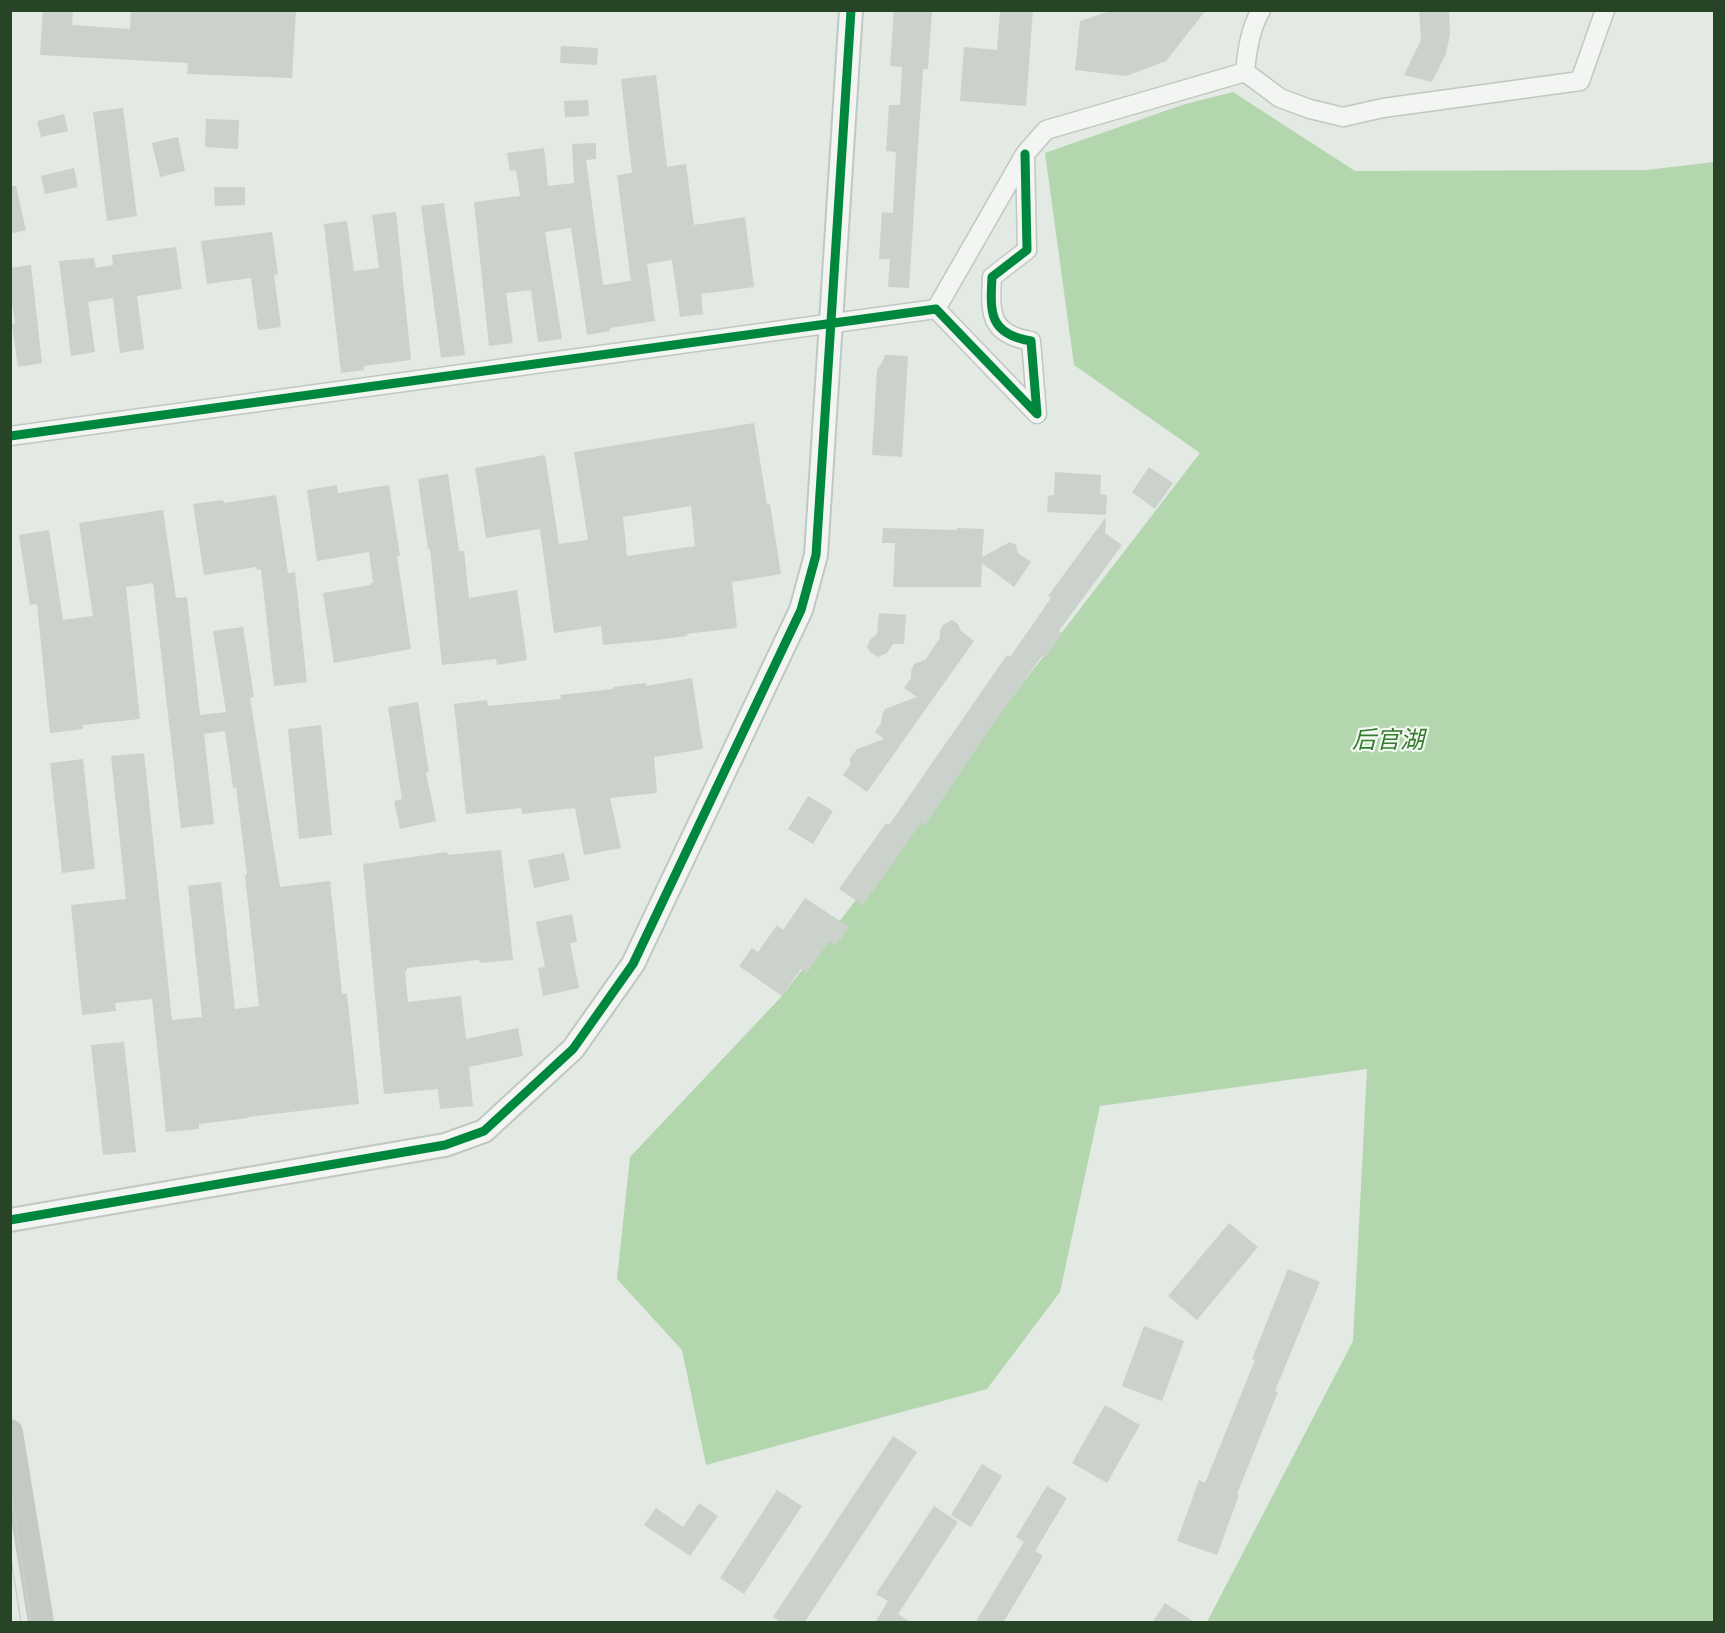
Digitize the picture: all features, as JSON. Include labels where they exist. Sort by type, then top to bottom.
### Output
[{"type":"main road","points":[[10,1432],[41,1623]]},
{"type":"street","points":[[10,1220],[445,1145],[484,1131],[573,1049],[633,963],[801,610],[816,555],[851,10]]},
{"type":"street","points":[[1245,72],[1246,53],[1255,21],[1261,10]]},
{"type":"street","points":[[1245,72],[1280,98],[1310,109],[1343,117],[1383,108],[1580,81],[1605,10]]},
{"type":"street","points":[[936,309],[1025,154],[1047,130],[1245,72]]},
{"type":"street","points":[[936,309],[1037,414],[1031,340],[1014,338],[998,325],[990,306],[992,277],[1027,250],[1025,154]]},
{"type":"street","points":[[10,436],[936,309]]},
{"type":"water","name":"后官湖","points":[[1233,92],[1355,171],[1647,170],[1714,162],[1714,1622],[1207,1622],[1353,1341],[1367,1069],[1100,1106],[1060,1292],[987,1389],[706,1465],[682,1350],[617,1279],[630,1157],[782,996],[1200,453],[1074,365],[1045,153],[1182,105]]},
{"type":"building","points":[[43,10],[73,10],[72,25],[130,29],[131,10],[296,10],[292,78],[187,74],[188,63],[40,55]]},
{"type":"building","points":[[894,10],[932,10],[928,69],[923,69],[909,288],[888,287],[890,259],[879,259],[882,212],[893,213],[896,152],[886,151],[889,105],[900,105],[902,67],[890,66]]},
{"type":"building","points":[[1000,10],[1033,10],[1026,106],[960,101],[964,47],[997,50]]},
{"type":"building","points":[[1113,10],[1206,10],[1166,61],[1126,76],[1075,70],[1080,21]]},
{"type":"building","points":[[1419,10],[1449,10],[1450,34],[1446,54],[1432,82],[1404,75],[1421,40]]},
{"type":"building","points":[[561,46],[598,48],[597,65],[560,63]]},
{"type":"building","points":[[656,75],[667,167],[686,164],[694,225],[745,217],[754,287],[701,294],[703,314],[680,317],[672,260],[647,264],[655,321],[610,328],[610,331],[587,335],[571,228],[545,232],[562,339],[538,342],[531,290],[506,293],[513,343],[489,346],[474,202],[520,196],[516,170],[510,171],[507,153],[544,148],[548,186],[574,183],[572,144],[596,143],[596,159],[586,160],[603,285],[631,281],[617,175],[632,173],[621,79]]},
{"type":"building","points":[[588,100],[589,116],[565,117],[564,101]]},
{"type":"building","points":[[123,108],[137,216],[107,221],[93,112]]},
{"type":"building","points":[[64,114],[68,131],[41,137],[37,121]]},
{"type":"building","points":[[206,119],[239,120],[238,149],[205,147]]},
{"type":"building","points":[[178,137],[185,171],[160,177],[152,143]]},
{"type":"building","points":[[74,168],[78,187],[45,194],[41,176]]},
{"type":"building","points":[[10,186],[16,186],[26,230],[10,234]]},
{"type":"building","points":[[214,187],[245,187],[245,205],[215,206]]},
{"type":"building","points":[[444,203],[465,355],[441,358],[421,206]]},
{"type":"building","points":[[396,212],[411,360],[364,366],[364,370],[341,373],[324,224],[347,221],[354,271],[379,268],[372,215]]},
{"type":"building","points":[[272,232],[278,274],[274,275],[281,327],[258,330],[251,278],[207,284],[201,241]]},
{"type":"building","points":[[176,247],[182,289],[137,296],[144,349],[120,353],[113,298],[88,302],[95,352],[71,356],[59,261],[94,258],[96,268],[113,265],[112,255]]},
{"type":"building","points":[[31,265],[42,363],[18,367],[12,324],[15,323],[10,290],[10,268]]},
{"type":"building","points":[[885,355],[908,356],[902,457],[872,455],[877,370]]},
{"type":"building","points":[[754,423],[781,574],[732,582],[737,628],[657,640],[603,645],[601,626],[554,633],[540,529],[486,538],[475,468],[545,455],[559,544],[588,540],[574,452]],"holes":[[[691,506],[695,546],[627,556],[623,517]]]},
{"type":"building","points":[[1149,467],[1173,483],[1155,509],[1132,492]]},
{"type":"building","points":[[1055,472],[1101,475],[1100,494],[1107,495],[1106,515],[1047,512],[1048,496],[1054,495]]},
{"type":"building","points":[[448,474],[459,551],[464,551],[469,598],[517,590],[527,660],[497,665],[496,659],[442,665],[430,549],[428,549],[418,479]]},
{"type":"building","points":[[337,485],[338,493],[389,485],[411,649],[334,663],[323,593],[373,583],[369,552],[317,561],[307,490]]},
{"type":"building","points":[[276,495],[288,573],[295,572],[307,682],[274,686],[261,569],[257,570],[256,567],[204,575],[193,504],[223,500],[224,503]]},
{"type":"building","points":[[163,510],[176,598],[187,597],[200,715],[226,712],[213,631],[243,627],[254,697],[250,698],[280,887],[330,881],[342,994],[347,994],[359,1104],[199,1124],[199,1129],[166,1132],[152,999],[115,1003],[116,1011],[82,1015],[71,905],[126,899],[111,756],[144,753],[172,1020],[202,1017],[188,886],[221,882],[235,1009],[259,1006],[245,875],[247,875],[236,787],[233,788],[225,731],[204,734],[214,824],[181,828],[153,583],[126,587],[140,719],[83,725],[83,729],[50,733],[37,604],[30,605],[19,535],[49,530],[63,620],[93,616],[79,523]]},
{"type":"building","points":[[1106,517],[1105,533],[1122,545],[1059,631],[1062,633],[1045,658],[1042,656],[925,825],[921,823],[863,905],[839,889],[886,823],[889,825],[1007,655],[1010,657],[1051,598],[1048,596]]},
{"type":"building","points":[[883,528],[984,529],[982,557],[1010,542],[1016,545],[1018,553],[1031,562],[1014,587],[982,563],[981,587],[893,587],[895,543],[882,543]]},
{"type":"building","points":[[879,613],[906,615],[904,644],[893,644],[887,653],[878,657],[867,647],[870,640],[877,634]]},
{"type":"building","points":[[952,620],[974,641],[867,792],[843,775],[850,765],[850,758],[857,749],[884,739],[875,732],[881,723],[885,709],[917,697],[904,688],[911,678],[914,664],[925,660],[940,638],[943,625]]},
{"type":"building","points":[[692,678],[703,749],[654,757],[657,793],[610,798],[621,848],[584,855],[575,808],[522,814],[521,808],[466,814],[454,704],[487,700],[488,706],[561,699],[560,695],[646,683],[646,686]]},
{"type":"building","points":[[418,702],[429,772],[426,773],[436,821],[400,829],[394,801],[402,799],[388,707]]},
{"type":"building","points":[[321,725],[332,835],[299,839],[288,729]]},
{"type":"building","points":[[83,759],[95,869],[62,873],[50,763]]},
{"type":"building","points":[[808,796],[833,811],[813,844],[788,829]]},
{"type":"building","points":[[501,850],[513,960],[480,963],[479,960],[407,968],[405,971],[408,1002],[461,996],[466,1039],[518,1028],[523,1056],[469,1067],[473,1106],[440,1109],[438,1089],[384,1094],[363,864],[447,852],[448,855]]},
{"type":"building","points":[[564,853],[570,880],[534,888],[528,860]]},
{"type":"building","points":[[805,898],[849,927],[836,946],[829,941],[807,973],[801,969],[782,996],[739,966],[752,948],[758,952],[777,925],[783,930]]},
{"type":"building","points":[[572,914],[577,942],[570,943],[579,988],[543,996],[538,968],[545,967],[536,922]]},
{"type":"building","points":[[124,1042],[136,1152],[103,1155],[91,1045]]},
{"type":"building","points":[[1229,1223],[1258,1247],[1197,1320],[1168,1296]]},
{"type":"building","points":[[1288,1269],[1320,1282],[1275,1391],[1278,1392],[1237,1494],[1239,1495],[1217,1555],[1177,1541],[1199,1480],[1205,1483],[1255,1360],[1252,1359]]},
{"type":"building","points":[[1144,1326],[1184,1341],[1162,1401],[1122,1386]]},
{"type":"building","points":[[1105,1405],[1140,1425],[1107,1483],[1072,1463]]},
{"type":"building","points":[[893,1436],[917,1452],[804,1623],[781,1623],[773,1617]]},
{"type":"building","points":[[982,1464],[1002,1476],[971,1527],[951,1515]]},
{"type":"building","points":[[1047,1486],[1067,1498],[1035,1551],[1043,1556],[1003,1623],[975,1623],[1024,1542],[1016,1537]]},
{"type":"building","points":[[777,1490],[802,1506],[744,1594],[720,1578]]},
{"type":"building","points":[[699,1503],[718,1516],[690,1556],[644,1525],[656,1508],[683,1527]]},
{"type":"building","points":[[934,1506],[958,1522],[898,1614],[912,1623],[875,1623],[888,1601],[876,1594]]},
{"type":"building","points":[[1165,1603],[1196,1623],[1152,1623]]},
{"type":"tram line","points":[[10,1486],[31,1622]]},
{"type":"tram line","points":[[10,1553],[21,1622]]},
{"type":"cycle path","points":[[10,1220],[445,1145],[484,1131],[573,1049],[633,964],[801,610],[816,555],[851,10]]},
{"type":"cycle path","points":[[10,436],[936,309],[1037,414],[1031,341],[1017,338],[1000,327],[995,320],[991,301],[992,277],[1027,250],[1025,154]]}]
